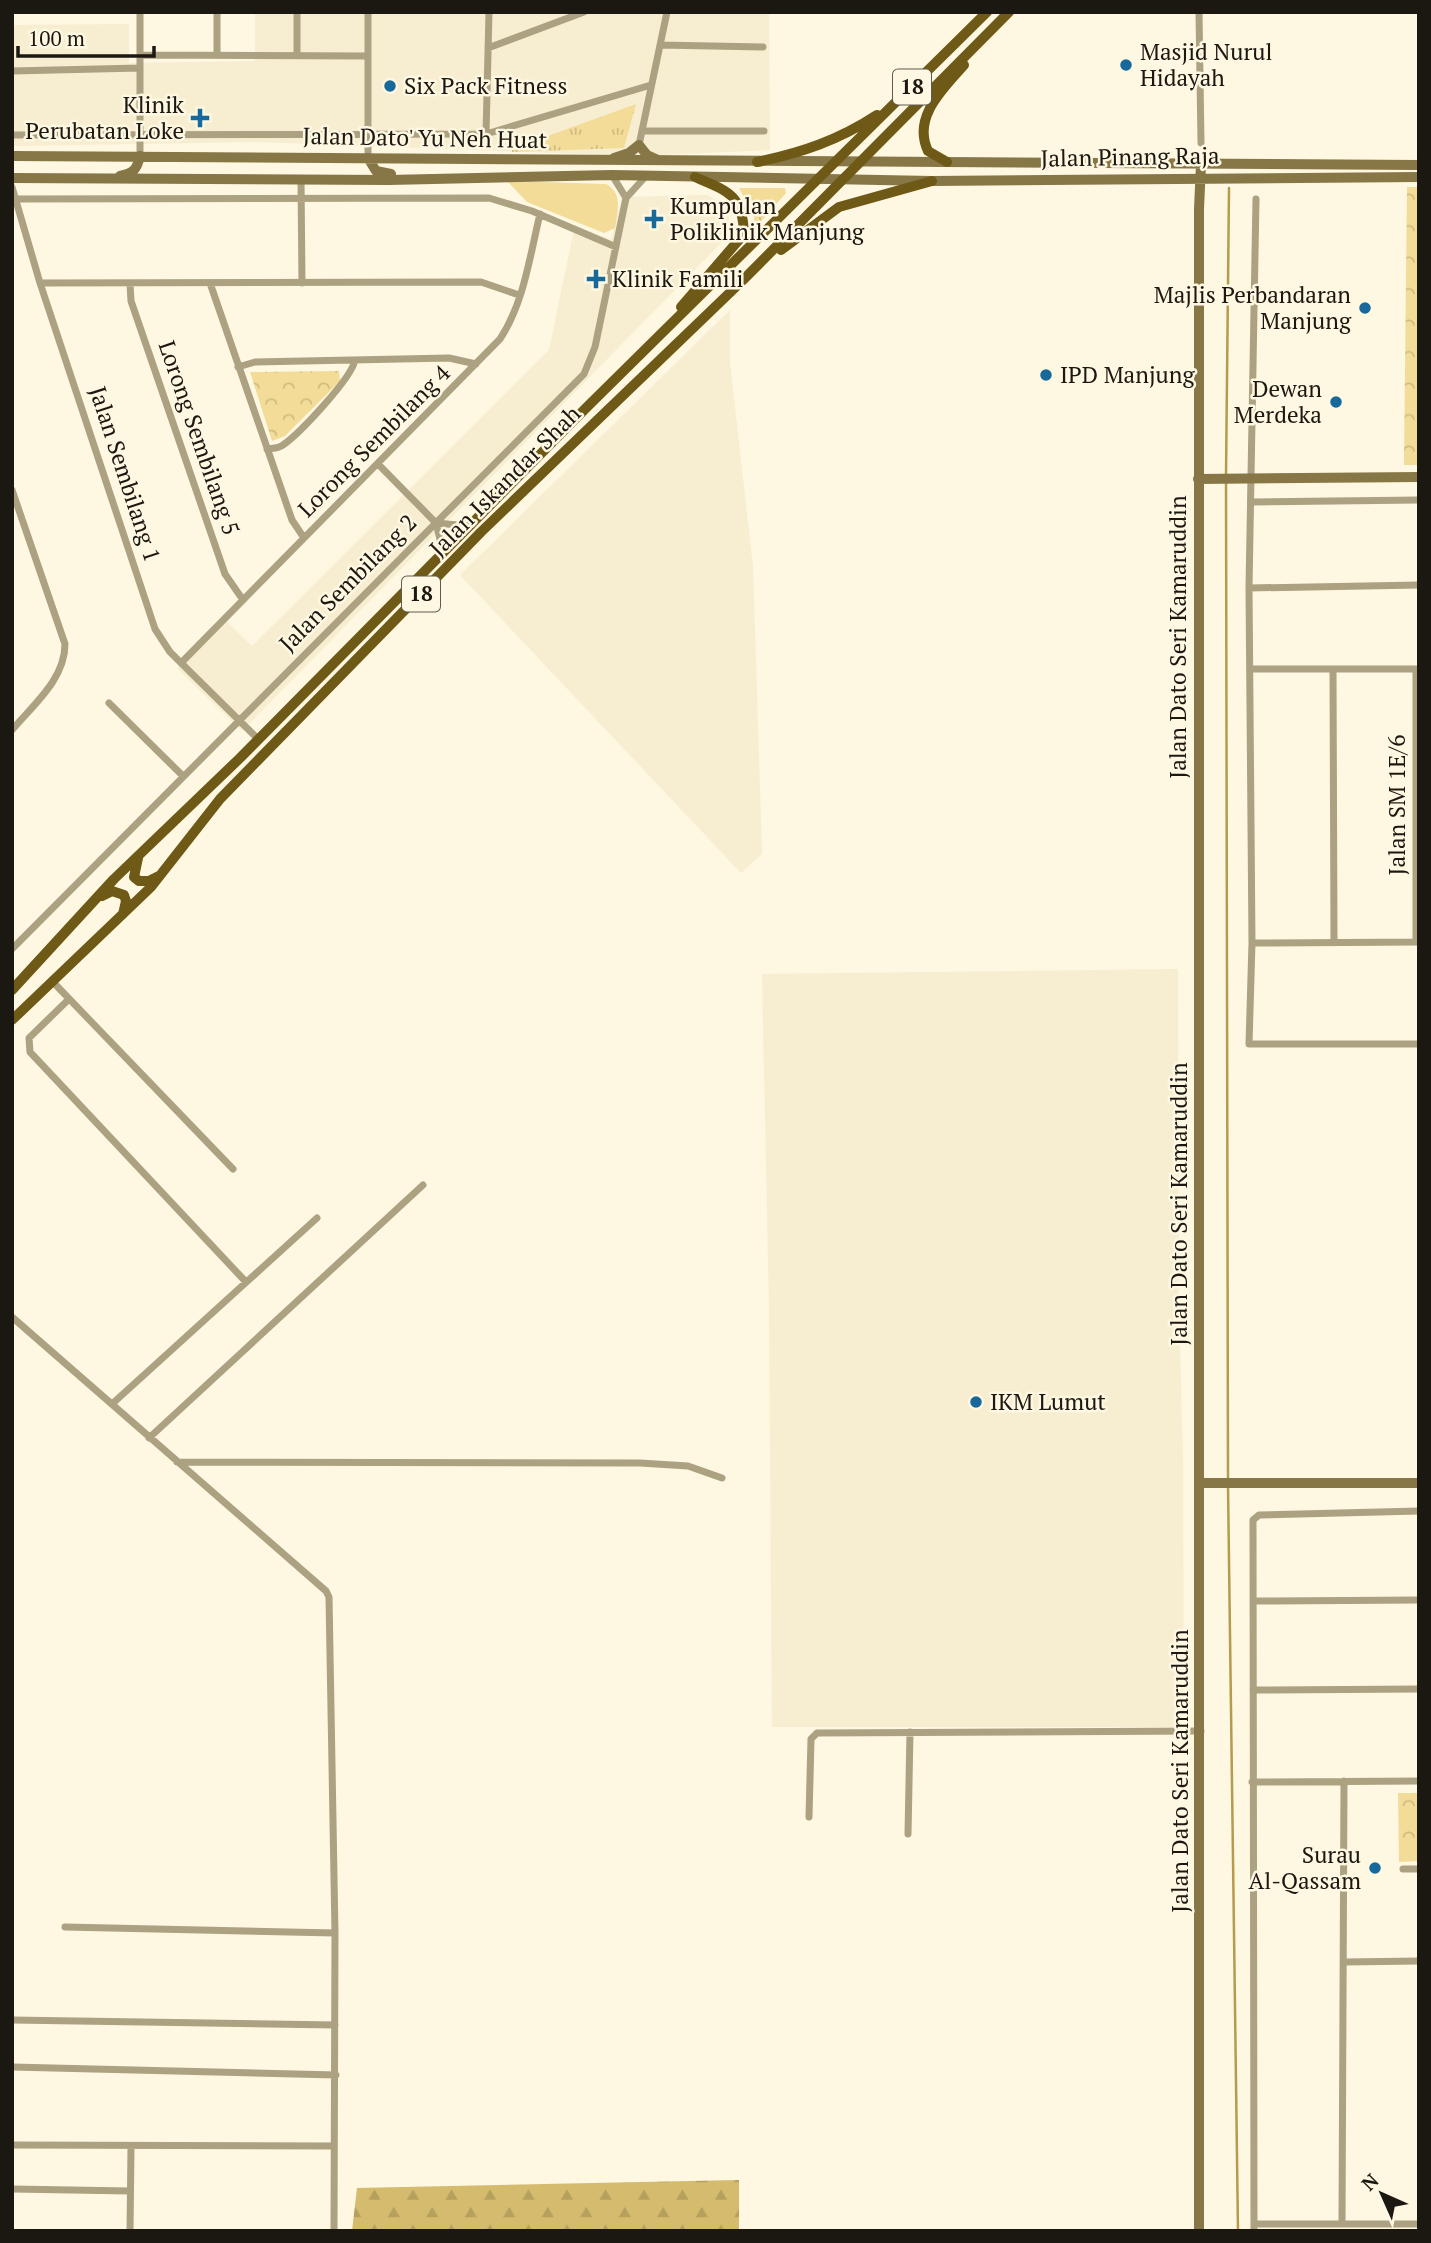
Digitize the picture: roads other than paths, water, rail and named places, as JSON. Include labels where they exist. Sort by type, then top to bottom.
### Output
[{"type":"main road","name":"Jalan Iskandar Shah","points":[[14,985],[139,854],[258,739],[468,526],[987,12]]},
{"type":"main road","name":"Jalan Iskandar Shah","points":[[12,1020],[161,875],[220,799],[481,533],[743,280],[1009,12]]},
{"type":"main road","points":[[947,162],[933,156],[925,145],[922,132],[927,113],[940,92],[1009,12]]},
{"type":"main road","points":[[757,162],[827,144],[900,99]]},
{"type":"main road","points":[[604,161],[629,153],[639,145],[646,155],[662,162]]},
{"type":"main road","name":"Jalan Dato' Yu Neh Huat","points":[[12,156],[858,163]]},
{"type":"main road","points":[[103,179],[131,174],[137,168],[140,156]]},
{"type":"main road","points":[[368,158],[372,168],[382,173],[432,179]]},
{"type":"main road","points":[[1090,179],[1091,161]]},
{"type":"main road","name":"Jalan Pinang Raja","points":[[858,163],[1091,161],[1419,165]]},
{"type":"main road","name":"Jalan Dato Seri Kamaruddin","points":[[1199,2231],[1201,1483],[1198,479],[1201,164]]},
{"type":"main road","name":"Jalan Dato' Yu Neh Huat","points":[[12,178],[302,180],[612,175],[843,179]]},
{"type":"main road","points":[[650,345],[744,234],[742,210],[736,200],[728,192],[695,177]]},
{"type":"main road","name":"Jalan Pinang Raja","points":[[843,179],[932,181],[1419,177]]},
{"type":"main road","points":[[743,280],[839,207],[932,181]]},
{"type":"main road","points":[[1198,479],[1419,477]]},
{"type":"main road","points":[[139,854],[134,877],[139,881],[149,881],[161,875]]},
{"type":"main road","points":[[96,898],[112,891],[124,895],[126,901],[122,915]]},
{"type":"main road","points":[[1201,1483],[1419,1483]]},
{"type":"street","points":[[140,12],[140,156]]},
{"type":"street","points":[[217,12],[217,55]]},
{"type":"street","points":[[297,12],[297,55]]},
{"type":"street","points":[[368,12],[368,158]]},
{"type":"street","points":[[486,134],[489,12]]},
{"type":"street","points":[[488,48],[584,12]]},
{"type":"street","points":[[639,145],[667,12]]},
{"type":"street","points":[[1199,12],[1201,143]]},
{"type":"street","points":[[660,45],[763,47]]},
{"type":"street","points":[[140,55],[368,56]]},
{"type":"street","points":[[12,71],[140,68]]},
{"type":"street","name":"Jalan Dato' Yu Neh Huat","points":[[12,135],[486,134],[652,85]]},
{"type":"street","points":[[642,131],[764,131]]},
{"type":"street","points":[[612,175],[626,198],[646,176]]},
{"type":"street","points":[[302,180],[302,283]]},
{"type":"street","name":"Jalan Sembilang 1","points":[[12,187],[40,283],[155,629],[162,642],[181,663],[258,739]]},
{"type":"street","points":[[14,200],[489,198],[505,200],[616,247]]},
{"type":"street","name":"Jalan Sembilang 2","points":[[12,949],[237,719],[436,523],[589,365],[626,198]]},
{"type":"street","points":[[1256,199],[1249,588],[1252,943],[1249,1044],[1419,1044]]},
{"type":"street","name":"Lorong Sembilang 4","points":[[181,663],[476,365],[510,325],[540,214]]},
{"type":"street","points":[[40,283],[481,282],[519,295]]},
{"type":"street","name":"Lorong Sembilang 5","points":[[130,284],[131,301],[216,549],[234,591],[243,600]]},
{"type":"street","points":[[209,284],[292,520],[304,538]]},
{"type":"street","points":[[238,367],[255,362],[457,359],[476,365]]},
{"type":"street","points":[[267,449],[284,445],[341,385],[353,370],[355,360]]},
{"type":"street","points":[[378,464],[436,523],[443,552]]},
{"type":"street","points":[[12,490],[65,644],[65,662],[58,677],[12,730]]},
{"type":"street","points":[[1252,502],[1419,500]]},
{"type":"street","points":[[436,523],[468,526]]},
{"type":"street","points":[[1249,588],[1419,585]]},
{"type":"street","points":[[1333,668],[1334,940]]},
{"type":"street","points":[[1251,669],[1417,669]]},
{"type":"street","name":"Jalan SM 1E/6","points":[[1417,669],[1417,942]]},
{"type":"street","points":[[109,704],[183,776]]},
{"type":"street","points":[[1252,943],[1334,940],[1417,942]]},
{"type":"street","points":[[52,981],[233,1169]]},
{"type":"street","points":[[69,999],[29,1038],[30,1052],[246,1282]]},
{"type":"street","points":[[149,1438],[424,1185]]},
{"type":"street","points":[[111,1405],[317,1218]]},
{"type":"street","points":[[12,1317],[326,1591],[329,1597],[335,1933],[334,2231]]},
{"type":"street","points":[[177,1462],[640,1463],[688,1466],[722,1478]]},
{"type":"street","points":[[1419,1511],[1255,1517],[1252,1782],[1254,2228],[1419,2224]]},
{"type":"street","points":[[1253,1601],[1419,1600]]},
{"type":"street","points":[[1253,1690],[1419,1689]]},
{"type":"street","points":[[809,1817],[813,1735],[1201,1731]]},
{"type":"street","points":[[908,1834],[910,1732]]},
{"type":"street","points":[[1252,1782],[1419,1782]]},
{"type":"street","points":[[1342,2224],[1344,1782]]},
{"type":"street","points":[[1403,1869],[1419,1869]]},
{"type":"street","points":[[65,1927],[335,1933]]},
{"type":"street","points":[[1345,1962],[1419,1961]]},
{"type":"street","points":[[12,2020],[335,2025]]},
{"type":"street","points":[[12,2067],[336,2075]]},
{"type":"street","points":[[12,2145],[334,2146]]},
{"type":"street","points":[[130,2231],[131,2147]]},
{"type":"street","points":[[12,2189],[130,2191]]},
{"type":"waterway","points":[[1226,475],[1229,188]]},
{"type":"waterway","points":[[1226,482],[1228,1480]]},
{"type":"waterway","points":[[1228,1486],[1238,2231]]},
{"type":"place","name":"Masjid Nurul Hidayah","points":[[1126,65]]},
{"type":"place","name":"Six Pack Fitness","points":[[390,86]]},
{"type":"place","name":"Klinik Perubatan Loke","points":[[200,118]]},
{"type":"place","name":"Kumpulan Poliklinik Manjung","points":[[654,219]]},
{"type":"place","name":"Klinik Famili","points":[[596,279]]},
{"type":"place","name":"Majlis Perbandaran Manjung","points":[[1365,308]]},
{"type":"place","name":"IPD Manjung","points":[[1046,375]]},
{"type":"place","name":"Dewan Merdeka","points":[[1336,402]]},
{"type":"place","name":"IKM Lumut","points":[[976,1402]]},
{"type":"place","name":"Surau Al-Qassam","points":[[1375,1868]]}]
